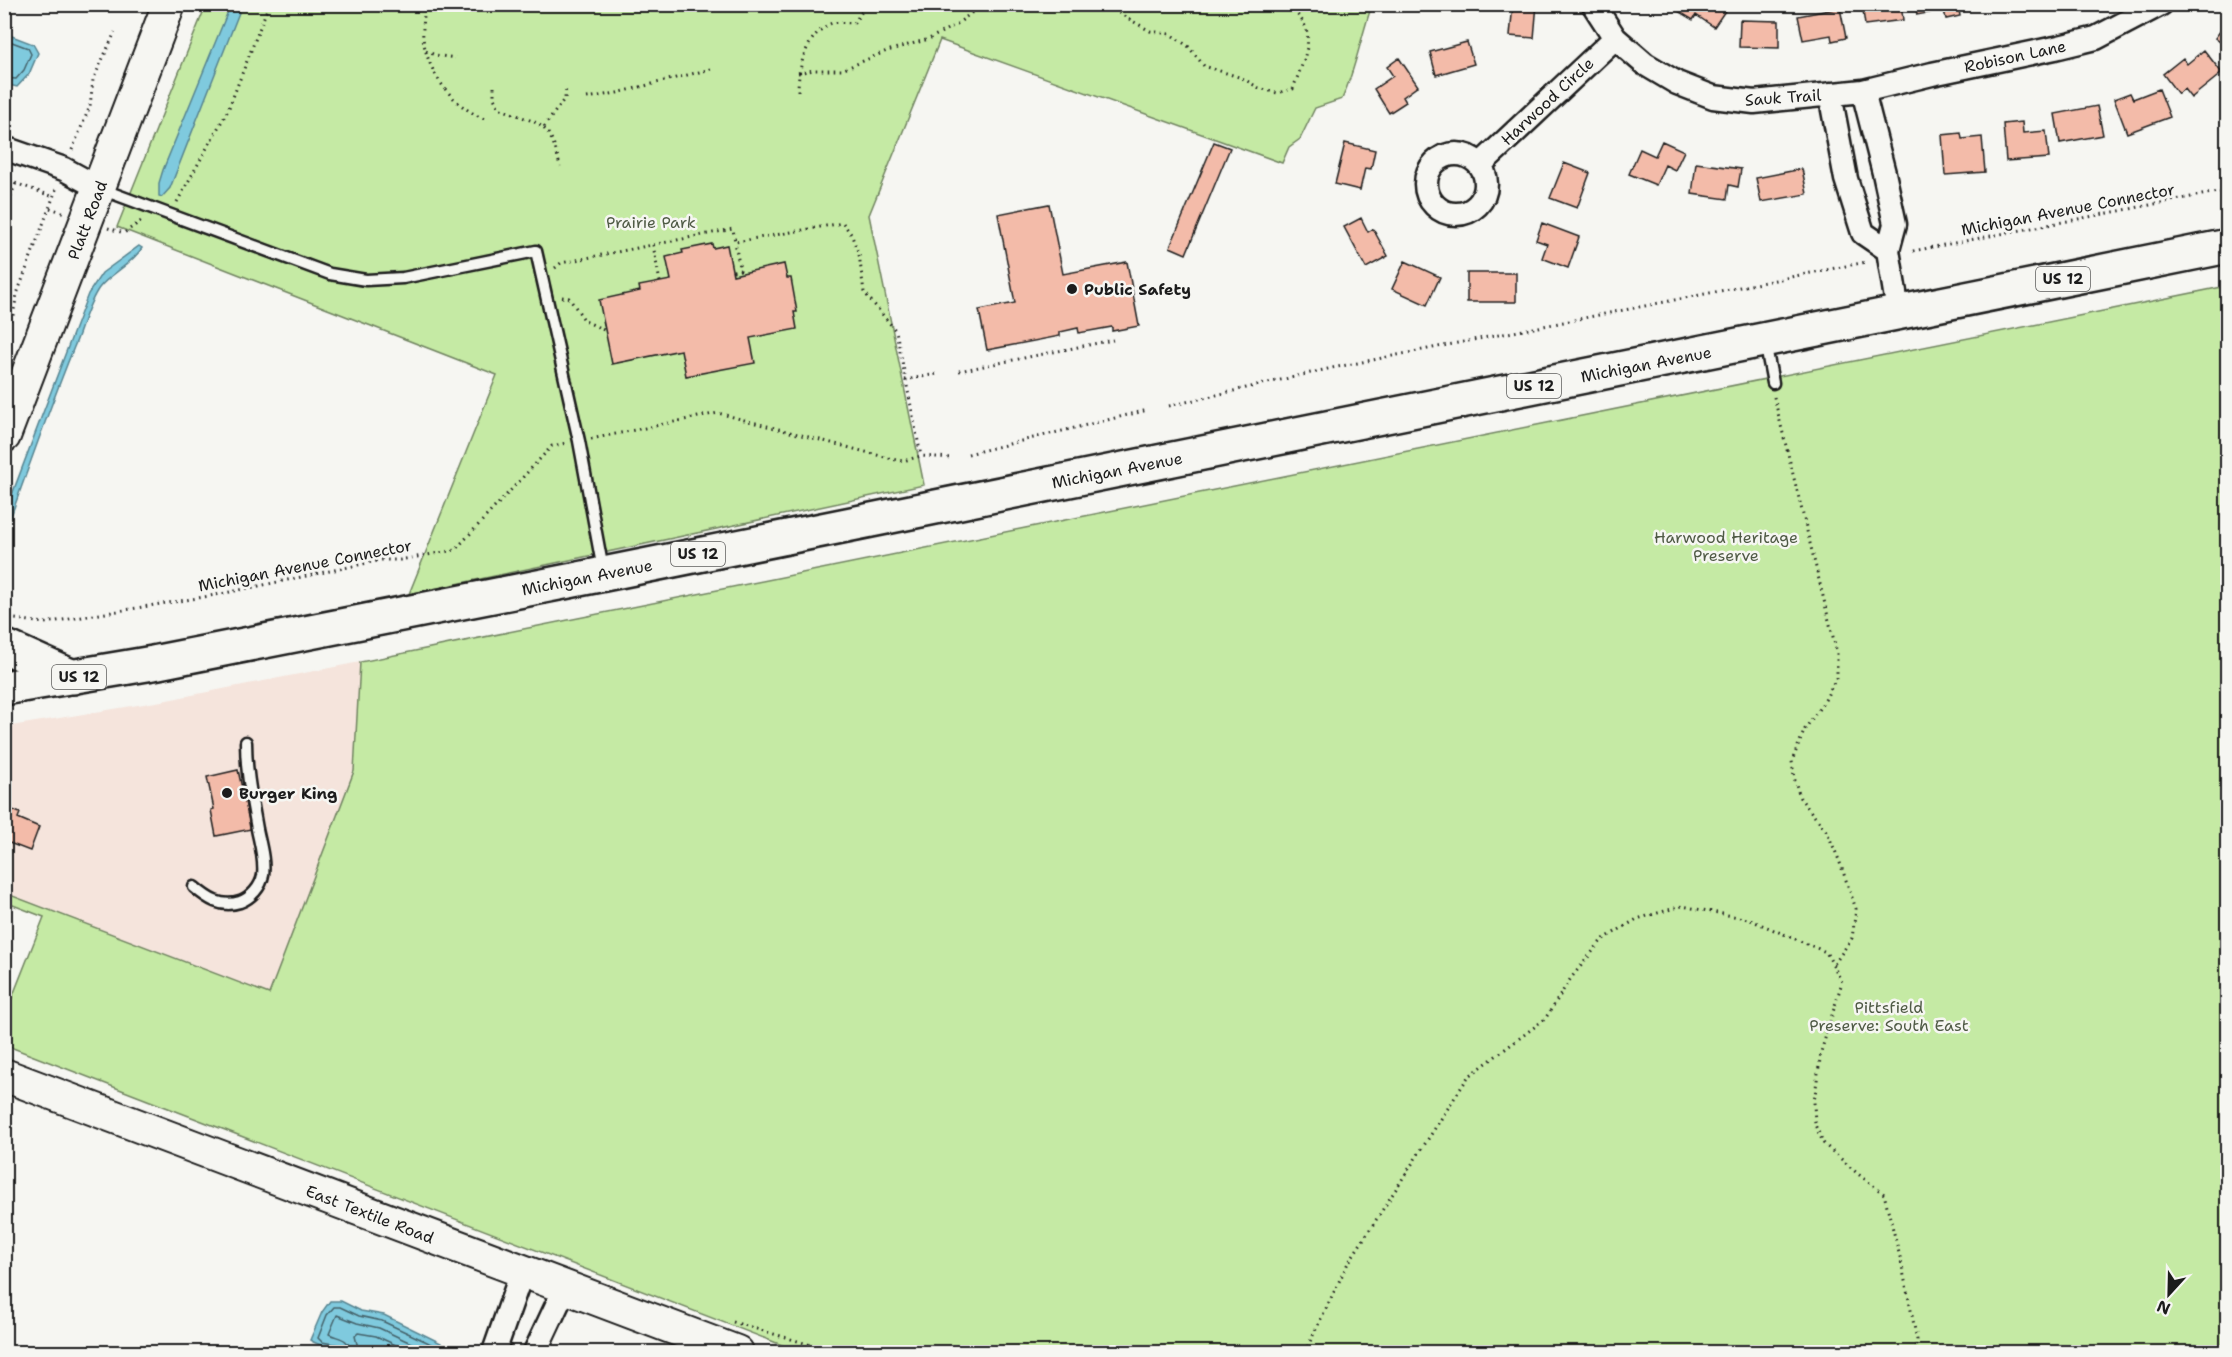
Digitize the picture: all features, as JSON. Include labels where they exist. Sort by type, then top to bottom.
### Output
[{"type":"highway","name":"Michigan Avenue","points":[[4,688],[73,677],[604,574],[2228,246]]},
{"type":"highway","points":[[4,645],[73,677]]},
{"type":"main road","name":"Platt Road","points":[[4,436],[169,4]]},
{"type":"main road","name":"East Textile Road","points":[[4,1075],[737,1353]]},
{"type":"street","name":"Sauk Trail","points":[[1593,4],[1615,38],[1645,64],[1677,83],[1713,97],[1754,102],[1863,91]]},
{"type":"street","name":"Robison Lane","points":[[1863,91],[2096,38],[2161,4]]},
{"type":"street","name":"Harwood Circle","points":[[1480,165],[1615,38]]},
{"type":"street","points":[[1863,91],[1895,224],[1888,250],[1898,311]]},
{"type":"street","name":"Sauk Trail","points":[[1830,94],[1846,179],[1863,233],[1888,250]]},
{"type":"street","points":[[4,148],[64,169],[99,188]]},
{"type":"street","points":[[494,1353],[522,1272]]},
{"type":"street","points":[[535,1353],[565,1288]]},
{"type":"lane","points":[[99,188],[330,274],[366,280],[403,278],[536,251],[579,441],[604,574]]},
{"type":"lane","points":[[1764,340],[1773,383]]},
{"type":"lane","points":[[194,887],[215,902],[232,904],[252,895],[262,878],[263,860],[246,765],[246,742]]},
{"type":"path","points":[[177,203],[228,110],[268,4]]},
{"type":"path","points":[[424,4],[423,35],[433,71],[451,96],[471,114],[487,120]]},
{"type":"path","points":[[798,91],[798,73],[813,37],[831,23],[854,23],[867,4]]},
{"type":"path","points":[[798,73],[814,70],[842,70],[887,51],[929,39],[957,24],[983,4]]},
{"type":"path","points":[[1103,4],[1150,31],[1170,34],[1188,46],[1204,66],[1242,78],[1259,88],[1277,93],[1293,89],[1308,49],[1308,31],[1297,12],[1283,4]]},
{"type":"path","points":[[73,149],[90,106],[93,80],[115,32]]},
{"type":"path","points":[[426,51],[455,58]]},
{"type":"path","points":[[587,98],[617,93],[711,69]]},
{"type":"path","points":[[544,127],[566,98],[566,86]]},
{"type":"path","points":[[494,87],[494,98],[499,108],[529,119],[544,127],[550,134],[560,167]]},
{"type":"path","points":[[4,179],[54,197]]},
{"type":"path","points":[[4,213],[16,183]]},
{"type":"path","points":[[4,331],[13,315],[16,294],[58,186]]},
{"type":"path","name":"Michigan Avenue Connector","points":[[1913,251],[2217,192],[2228,195]]},
{"type":"path","points":[[50,208],[67,214]]},
{"type":"path","points":[[116,230],[124,233],[146,218]]},
{"type":"path","points":[[735,242],[843,223],[851,234],[859,254],[864,292],[896,331],[921,456]]},
{"type":"path","points":[[554,269],[561,263],[733,229],[740,270],[733,271]]},
{"type":"path","points":[[653,245],[660,282]]},
{"type":"path","points":[[1169,406],[1332,368],[1866,262]]},
{"type":"path","points":[[559,288],[562,297],[569,298],[585,321],[606,331]]},
{"type":"path","points":[[4,304],[14,308]]},
{"type":"path","points":[[959,371],[1113,340]]},
{"type":"path","points":[[905,380],[937,374]]},
{"type":"path","points":[[1773,383],[1774,404],[1806,523],[1836,653],[1837,676],[1825,700],[1804,729],[1792,761],[1800,798],[1827,832],[1856,909],[1852,938],[1833,966]]},
{"type":"path","points":[[969,454],[1148,410]]},
{"type":"path","points":[[590,439],[718,413],[896,460],[903,461],[921,456],[953,458]]},
{"type":"path","name":"Michigan Avenue Connector","points":[[4,620],[7,618],[45,623],[216,595],[382,560],[400,560],[455,550],[552,446],[568,443]]},
{"type":"path","points":[[1305,1353],[1347,1265],[1468,1077],[1545,1019],[1571,978],[1602,940],[1637,919],[1682,906],[1748,919],[1826,952],[1842,982],[1821,1052],[1814,1102],[1815,1125],[1824,1143],[1884,1194],[1917,1340],[1914,1353]]},
{"type":"shaded area","points":[[360,662],[354,771],[269,994],[5,893],[5,727],[162,701]]},
{"type":"green space","name":"Prairie Park","points":[[206,5],[1372,5],[1342,99],[1315,108],[1300,139],[1289,147],[1282,163],[940,40],[869,215],[924,485],[409,594],[497,375],[117,227]]},
{"type":"green space","name":"Pittsfield Preserve: South East","points":[[2227,286],[2227,1352],[800,1352],[5,1045],[4,1018],[44,917],[5,902],[5,893],[269,994],[354,771],[360,662]]},
{"type":"water","points":[[231,4],[242,5],[170,188],[162,197],[159,196],[159,183],[163,170]]},
{"type":"water","points":[[4,33],[33,44],[38,53],[29,74],[17,87],[5,84]]},
{"type":"water","points":[[139,246],[142,248],[137,254],[99,288],[91,302],[5,533],[5,513],[88,294],[102,273]]},
{"type":"water","points":[[330,1301],[341,1301],[361,1311],[384,1315],[441,1343],[444,1352],[355,1352],[310,1340],[322,1312]]},
{"type":"building","points":[[1513,4],[1537,4],[1534,38],[1510,36]]},
{"type":"building","points":[[1682,4],[1722,4],[1727,8],[1714,27],[1696,15],[1693,20],[1678,11]]},
{"type":"building","points":[[1862,4],[1901,4],[1903,20],[1865,25]]},
{"type":"building","points":[[1915,4],[1958,4],[1960,16],[1946,19],[1944,10],[1917,15]]},
{"type":"building","points":[[1840,8],[1846,38],[1832,41],[1831,35],[1803,40],[1798,16]]},
{"type":"building","points":[[1740,20],[1779,21],[1779,48],[1739,47]]},
{"type":"building","points":[[2228,22],[2228,48],[2215,38]]},
{"type":"building","points":[[1467,42],[1474,64],[1436,75],[1430,52]]},
{"type":"building","points":[[2204,50],[2222,73],[2191,98],[2184,89],[2178,94],[2163,74],[2183,58],[2187,64]]},
{"type":"building","points":[[1399,58],[1418,86],[1403,97],[1406,102],[1389,113],[1374,89],[1393,76],[1387,67]]},
{"type":"building","points":[[2159,89],[2170,117],[2127,133],[2114,99],[2130,93],[2133,99]]},
{"type":"building","points":[[2097,106],[2103,135],[2060,143],[2055,114]]},
{"type":"building","points":[[2022,122],[2023,133],[2046,131],[2049,158],[2006,161],[2003,124]]},
{"type":"building","points":[[1961,133],[1962,139],[1982,137],[1985,172],[1945,175],[1942,135]]},
{"type":"building","points":[[1662,141],[1684,151],[1675,170],[1665,165],[1656,185],[1629,174],[1640,149],[1655,156]]},
{"type":"building","points":[[1214,142],[1230,148],[1186,254],[1170,247]]},
{"type":"building","points":[[1345,143],[1375,150],[1371,169],[1365,168],[1360,190],[1335,184]]},
{"type":"building","points":[[1564,163],[1590,173],[1577,208],[1550,198]]},
{"type":"building","points":[[1696,163],[1741,169],[1738,187],[1729,185],[1727,199],[1692,194]]},
{"type":"building","points":[[1802,169],[1807,194],[1761,202],[1756,178]]},
{"type":"building","name":"Public Safety","points":[[1049,204],[1063,274],[1127,262],[1139,326],[1112,331],[1112,327],[1079,333],[1078,328],[1060,332],[1060,336],[987,350],[979,310],[1015,303],[998,214]]},
{"type":"building","points":[[1361,218],[1368,232],[1373,229],[1388,256],[1366,268],[1344,227]]},
{"type":"building","points":[[1542,223],[1579,237],[1568,268],[1542,258],[1547,244],[1536,240]]},
{"type":"building","points":[[712,244],[713,248],[727,245],[733,275],[784,264],[787,278],[791,278],[797,312],[794,312],[797,329],[750,338],[755,363],[686,376],[681,350],[612,364],[599,300],[640,291],[639,286],[671,280],[666,257],[683,253],[682,250]]},
{"type":"building","points":[[1405,261],[1440,277],[1427,305],[1392,289]]},
{"type":"building","points":[[1467,273],[1516,273],[1516,302],[1467,302]]},
{"type":"building","name":"Burger King","points":[[238,770],[251,829],[216,836],[211,810],[214,809],[207,777]]},
{"type":"building","points":[[10,809],[20,813],[18,818],[39,827],[30,851],[4,841],[4,813],[8,814]]},
{"type":"place","name":"Public Safety","points":[[1072,289]]},
{"type":"place","name":"Burger King","points":[[227,793]]},
{"type":"park label","name":"Harwood Heritage Preserve","points":[[1726,546]]}]
